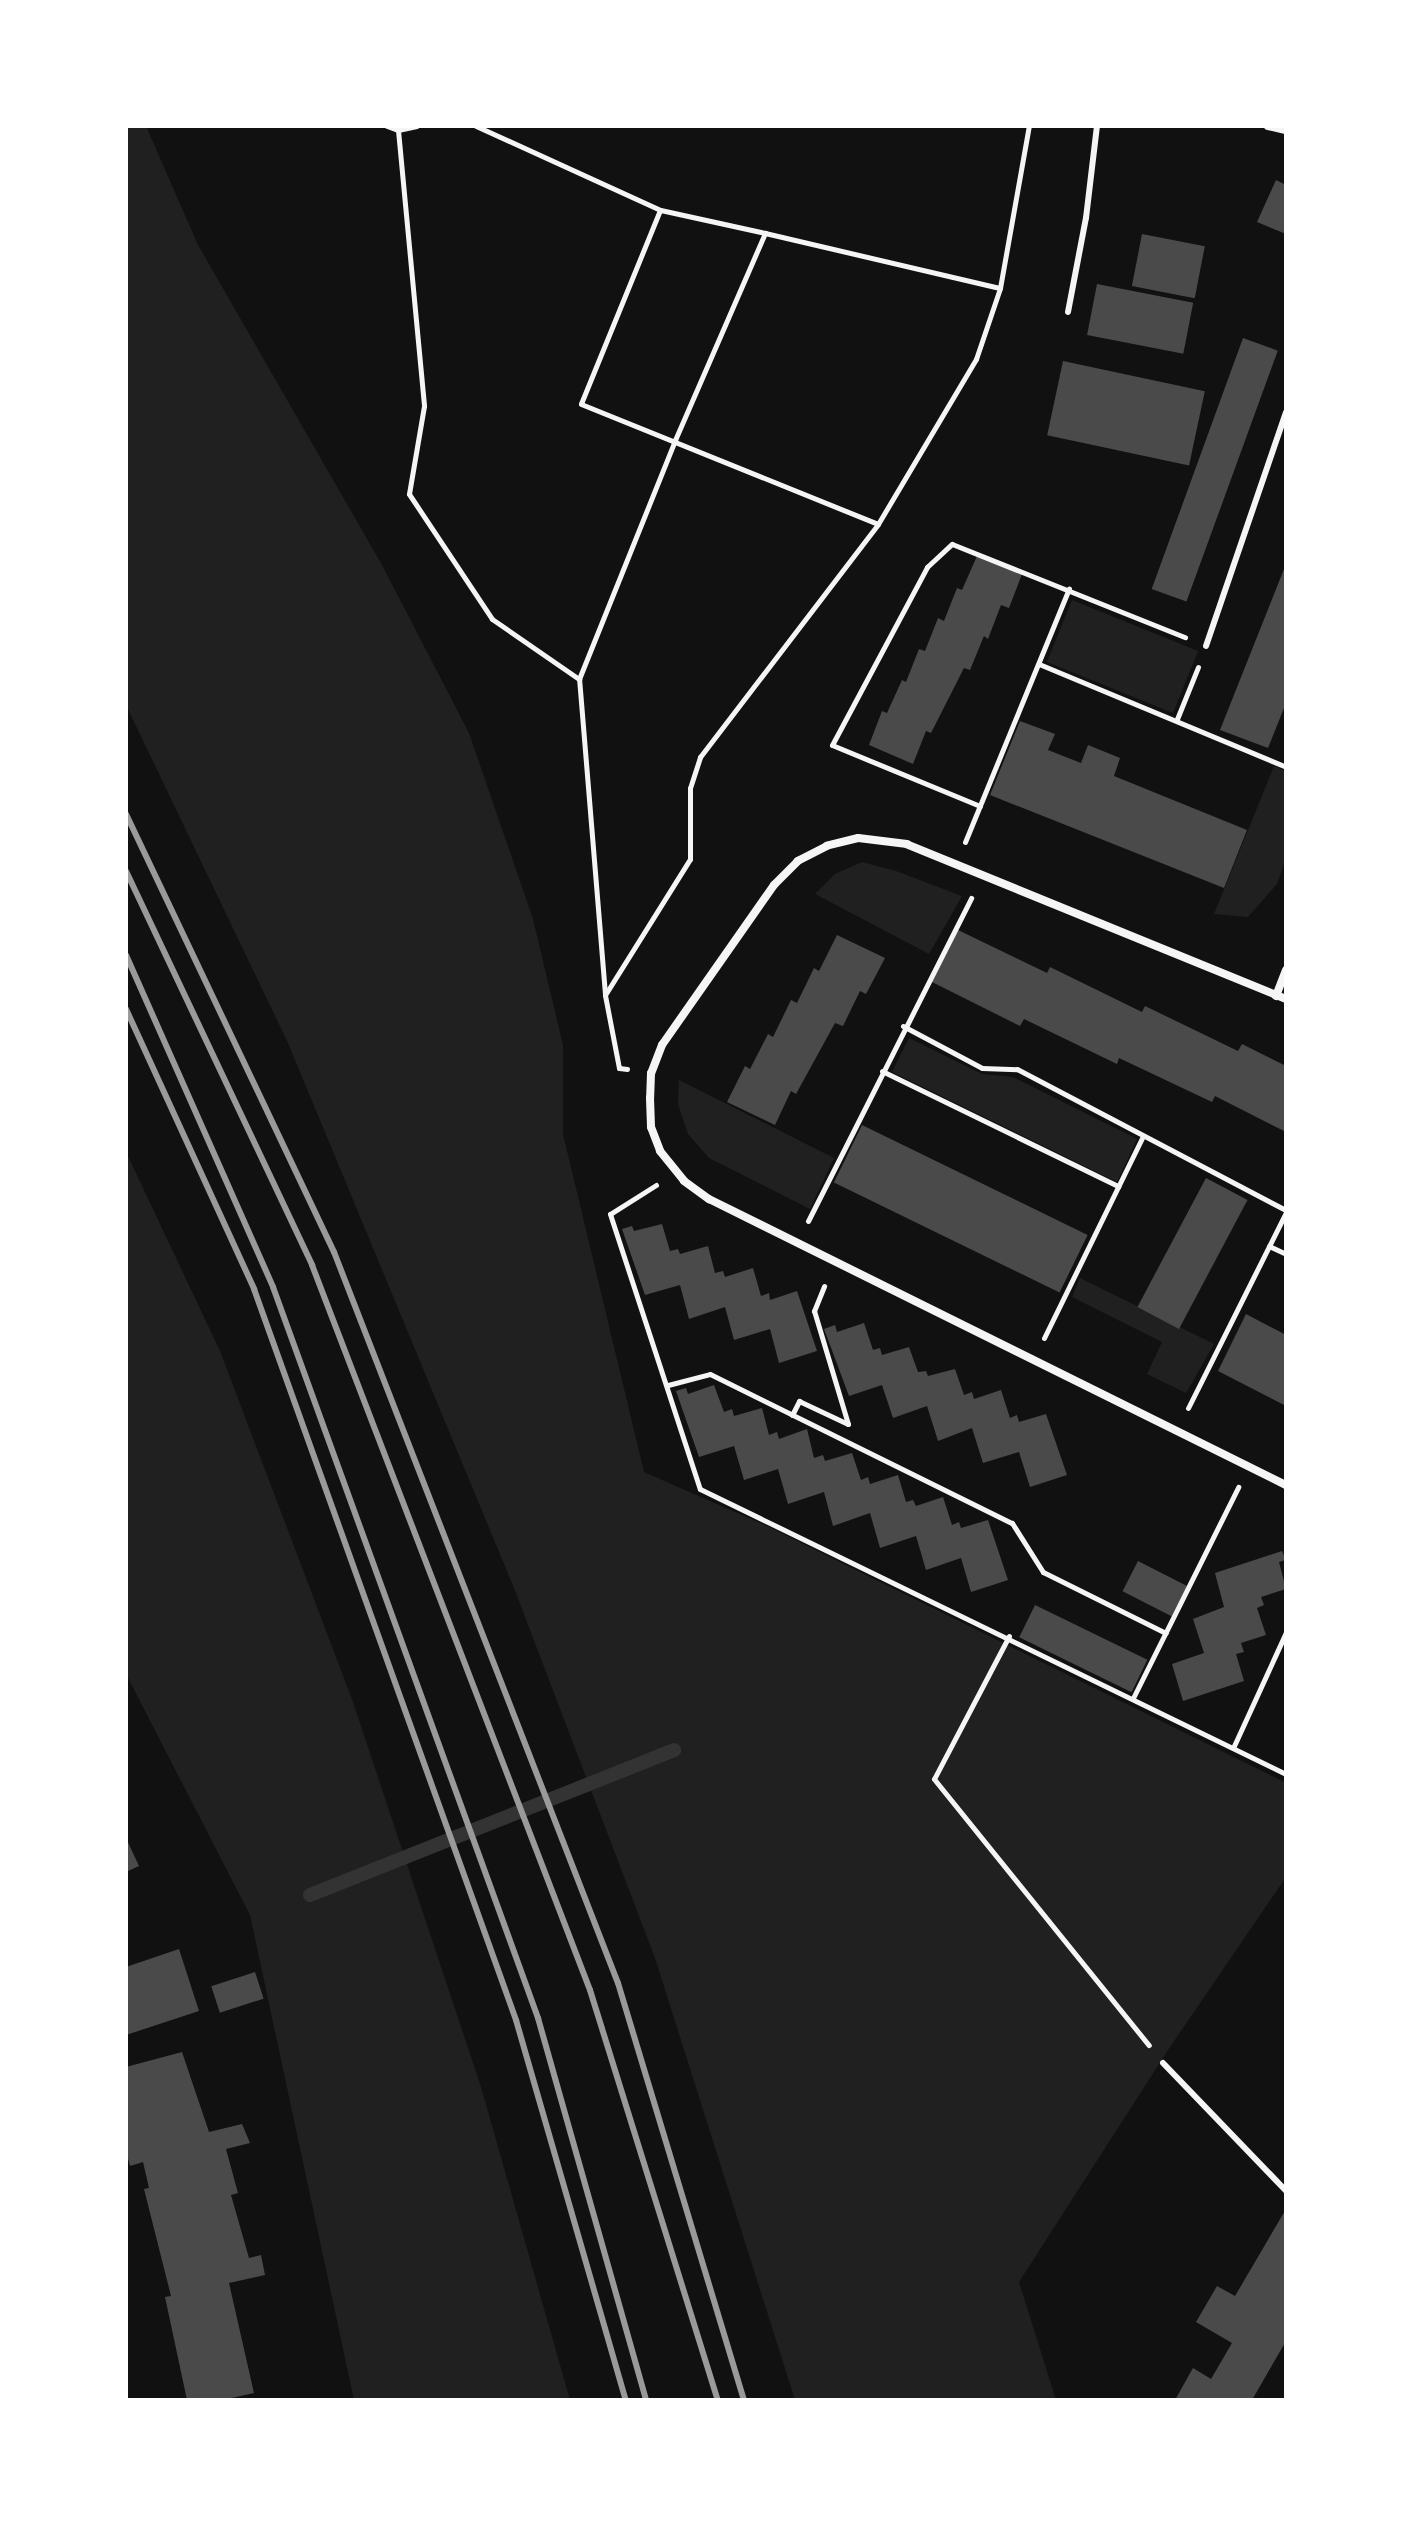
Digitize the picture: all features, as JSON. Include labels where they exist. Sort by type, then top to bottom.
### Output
[{"type":"street","points":[[1268,126],[1286,130]]},
{"type":"street","points":[[1286,999],[907,844],[858,838],[827,846],[798,861],[774,885],[662,1045],[651,1073],[651,1127],[673,1169],[709,1199],[1286,1485]]},
{"type":"street","points":[[1276,996],[1286,970]]},
{"type":"lane","points":[[1068,312],[1086,218],[1097,126]]},
{"type":"lane","points":[[1206,646],[1286,412]]},
{"type":"lane","points":[[1163,2063],[1286,2191]]},
{"type":"path","points":[[387,126],[398,130],[417,126]]},
{"type":"path","points":[[476,126],[660,210],[1000,288]]},
{"type":"path","points":[[605,995],[690,859],[690,788],[700,757],[878,524],[976,359],[1000,288],[1029,126]]},
{"type":"path","points":[[398,130],[424,406],[409,494],[492,619],[579,679]]},
{"type":"path","points":[[660,210],[581,404],[878,524]]},
{"type":"path","points":[[651,1073],[619,1068],[605,995],[579,679],[675,440],[765,233]]},
{"type":"path","points":[[980,806],[832,745],[927,567],[952,544],[1206,646],[1177,719]]},
{"type":"path","points":[[955,865],[1069,589]]},
{"type":"path","points":[[1039,664],[1286,767]]},
{"type":"path","points":[[797,1244],[903,1026],[982,876]]},
{"type":"path","points":[[903,1026],[982,1068],[1017,1069],[1144,1133],[1032,1360]]},
{"type":"path","points":[[882,1071],[1118,1186]]},
{"type":"path","points":[[1142,1138],[1286,1211],[1176,1433]]},
{"type":"path","points":[[673,1169],[648,1192],[610,1214],[700,1489],[1009,1636],[1286,1774]]},
{"type":"path","points":[[1269,1246],[1286,1254]]},
{"type":"path","points":[[792,1415],[799,1401],[848,1424],[814,1311],[833,1262]]},
{"type":"path","points":[[668,1385],[710,1374],[1012,1523],[1043,1572],[1166,1633]]},
{"type":"path","points":[[1133,1698],[1247,1468]]},
{"type":"path","points":[[1233,1748],[1286,1632]]},
{"type":"path","points":[[1009,1636],[934,1779],[1163,2063]]},
{"type":"shaded area","points":[[126,126],[146,126],[198,245],[382,565],[469,733],[533,919],[563,1045],[563,1134],[644,1472],[767,1526],[1286,1783],[1286,1877],[1168,2050],[1019,2282],[1056,2400],[795,2400],[655,1958],[514,1588],[288,1043],[126,705]]},
{"type":"shaded area","points":[[1072,600],[1198,651],[1173,713],[1047,662]]},
{"type":"shaded area","points":[[1274,766],[1286,771],[1286,859],[1277,884],[1248,917],[1214,914]]},
{"type":"shaded area","points":[[862,862],[896,871],[962,896],[929,954],[815,894],[835,874]]},
{"type":"shaded area","points":[[909,1038],[982,1074],[1013,1077],[1137,1139],[1117,1182],[892,1072]]},
{"type":"shaded area","points":[[679,1080],[834,1158],[810,1209],[709,1158],[688,1134],[678,1104]]},
{"type":"shaded area","points":[[126,1152],[220,1351],[353,1702],[481,2087],[570,2400],[354,2400],[250,1915],[126,1674]]},
{"type":"shaded area","points":[[1080,1278],[1214,1344],[1186,1393],[1147,1374],[1162,1342],[1072,1297]]},
{"type":"building","points":[[1276,180],[1286,185],[1286,234],[1257,222]]},
{"type":"building","points":[[1142,234],[1205,246],[1195,298],[1132,286]]},
{"type":"building","points":[[1097,284],[1193,303],[1183,354],[1087,335]]},
{"type":"building","points":[[1243,338],[1278,351],[1186,602],[1152,589]]},
{"type":"building","points":[[1063,361],[1205,391],[1189,465],[1047,435]]},
{"type":"building","points":[[977,556],[1022,574],[1009,608],[1001,605],[988,639],[984,636],[970,670],[964,668],[931,733],[926,731],[913,764],[869,745],[882,711],[887,713],[902,680],[906,682],[919,649],[925,651],[938,618],[944,621],[957,588],[962,590]]},
{"type":"building","points":[[1286,564],[1286,703],[1268,748],[1220,730]]},
{"type":"building","points":[[1020,721],[1055,734],[1048,750],[1081,763],[1088,745],[1120,758],[1114,776],[1247,830],[1224,888],[990,795]]},
{"type":"building","points":[[958,930],[1047,973],[1050,967],[1142,1012],[1145,1006],[1238,1051],[1242,1044],[1286,1066],[1286,1132],[1215,1096],[1212,1102],[1119,1058],[1117,1064],[1024,1019],[1020,1026],[930,981]]},
{"type":"building","points":[[837,935],[885,958],[866,994],[860,991],[843,1026],[835,1023],[796,1094],[791,1091],[775,1125],[727,1102],[745,1066],[750,1069],[768,1034],[773,1037],[791,1000],[797,1003],[814,968],[819,971]]},
{"type":"building","points":[[862,1125],[1088,1235],[1060,1293],[834,1183]]},
{"type":"building","points":[[1206,1178],[1247,1200],[1179,1329],[1137,1307]]},
{"type":"building","points":[[662,1224],[670,1251],[678,1249],[680,1254],[708,1246],[715,1273],[723,1271],[725,1277],[753,1268],[761,1296],[769,1293],[770,1300],[797,1291],[817,1351],[779,1363],[770,1329],[734,1340],[725,1307],[689,1319],[680,1285],[645,1295],[622,1229],[632,1226],[634,1231]]},
{"type":"building","points":[[1246,1314],[1286,1335],[1286,1406],[1218,1371]]},
{"type":"building","points":[[864,1323],[873,1350],[880,1348],[882,1355],[909,1347],[918,1372],[926,1371],[928,1376],[955,1369],[964,1395],[972,1392],[974,1399],[1001,1390],[1010,1418],[1017,1415],[1019,1422],[1046,1414],[1067,1475],[1030,1487],[1019,1452],[983,1463],[972,1428],[938,1441],[927,1406],[893,1418],[882,1385],[849,1396],[824,1329],[835,1325],[837,1332]]},
{"type":"building","points":[[714,1385],[724,1412],[732,1409],[734,1416],[762,1408],[769,1435],[777,1432],[779,1439],[807,1429],[814,1458],[823,1455],[825,1461],[852,1453],[861,1480],[868,1477],[870,1484],[898,1475],[906,1502],[913,1500],[916,1506],[943,1497],[952,1525],[959,1522],[961,1528],[988,1520],[1008,1580],[971,1592],[961,1558],[926,1570],[916,1536],[880,1548],[870,1513],[833,1526],[824,1492],[788,1504],[778,1469],[744,1480],[734,1446],[699,1457],[676,1391],[686,1388],[688,1394]]},
{"type":"building","points":[[1282,1551],[1286,1560],[1279,1562],[1286,1589],[1261,1597],[1264,1605],[1257,1608],[1266,1635],[1241,1643],[1244,1652],[1236,1654],[1244,1681],[1183,1701],[1172,1664],[1204,1653],[1193,1619],[1224,1607],[1215,1573]]},
{"type":"building","points":[[1138,1561],[1187,1586],[1172,1616],[1123,1591]]},
{"type":"building","points":[[1035,1605],[1147,1660],[1132,1692],[1019,1637]]},
{"type":"building","points":[[126,1838],[139,1866],[126,1872]]},
{"type":"building","points":[[179,1949],[199,2011],[126,2035],[126,1967]]},
{"type":"building","points":[[255,1972],[264,1999],[220,2013],[211,1986]]},
{"type":"building","points":[[182,2052],[209,2132],[242,2124],[250,2143],[226,2149],[238,2193],[231,2195],[249,2258],[261,2255],[265,2275],[229,2283],[254,2393],[223,2400],[187,2400],[165,2297],[171,2296],[144,2189],[149,2188],[143,2162],[130,2166],[126,2151],[126,2067]]},
{"type":"building","points":[[1286,2209],[1286,2341],[1252,2400],[1175,2400],[1193,2368],[1211,2379],[1232,2343],[1196,2322],[1217,2286],[1235,2296]]},
{"type":"waterway","points":[[310,1895],[674,1750]]},
{"type":"railway","points":[[126,814],[334,1252],[618,1983],[744,2400]]},
{"type":"railway","points":[[126,871],[312,1265],[590,1990],[718,2400]]},
{"type":"railway","points":[[126,955],[273,1287],[538,2018],[646,2400]]},
{"type":"railway","points":[[126,1009],[254,1289],[516,2020],[626,2400]]}]
